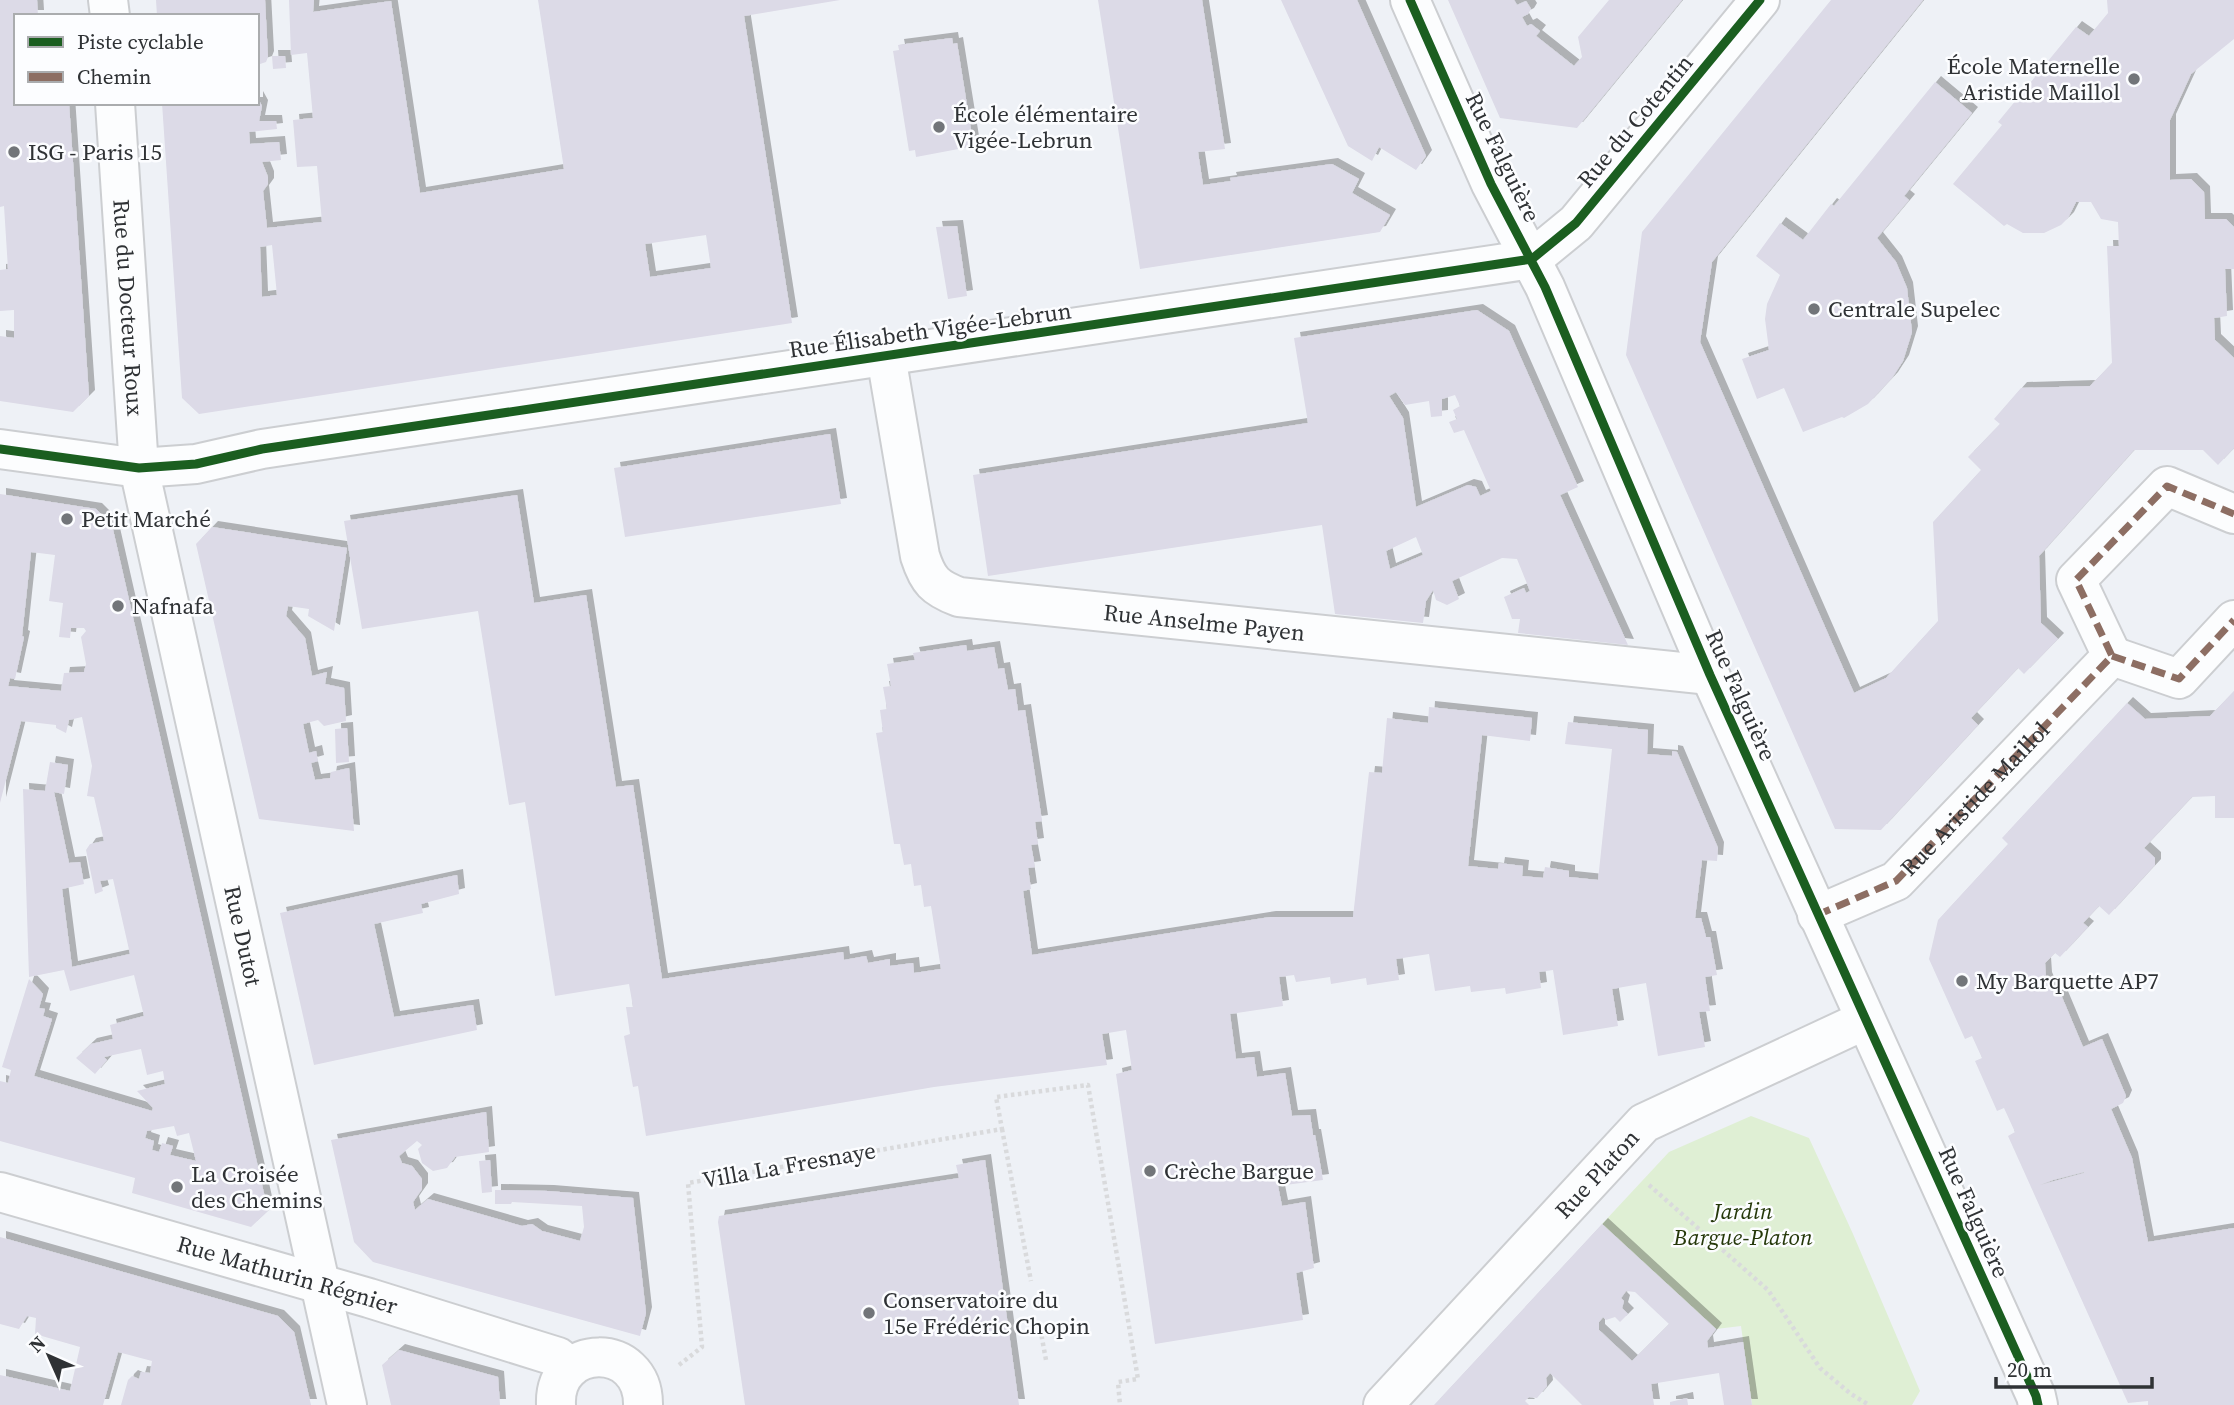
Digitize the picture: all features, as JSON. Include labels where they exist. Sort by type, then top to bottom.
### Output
[{"type":"street","name":"Rue Falguière","points":[[1410,0],[1492,184],[1532,260],[1710,675],[2025,1370],[2038,1405]]},
{"type":"street","name":"Rue du Cotentin","points":[[1532,260],[1576,223],[1760,0]]},
{"type":"street","name":"Rue du Docteur Roux","points":[[115,105],[139,468]]},
{"type":"street","name":"Rue Élisabeth Vigée-Lebrun","points":[[0,449],[139,468],[196,464],[262,449],[334,438],[1532,260]]},
{"type":"street","name":"Rue Anselme Payen","points":[[886,356],[920,556],[925,570],[941,591],[959,597],[1710,675]]},
{"type":"street","name":"Rue Dutot","points":[[139,468],[346,1405]]},
{"type":"street","points":[[2234,514],[2167,486],[2076,580],[2112,656],[2179,678],[2234,620]]},
{"type":"street","name":"Rue Aristide Maillol","points":[[1817,915],[1896,881],[2112,656]]},
{"type":"street","name":"Rue Platon","points":[[1383,1405],[1644,1123],[1865,1020]]},
{"type":"street","name":"Rue Mathurin Régnier","points":[[0,1192],[320,1283],[558,1357],[570,1368]]},
{"type":"street","points":[[556,1405],[561,1380],[570,1368],[580,1360],[594,1357],[607,1357],[630,1369],[638,1381],[643,1399]]},
{"type":"path","points":[[1031,1281],[996,1097],[1088,1085],[1138,1379],[1118,1382],[1120,1405]]},
{"type":"path","points":[[1643,1180],[1768,1290],[1820,1367],[1868,1405]]},
{"type":"path","points":[[1039,1322],[1046,1360]]},
{"type":"green space","name":"Jardin Bargue-Platon","points":[[1751,1116],[1809,1138],[1920,1391],[1912,1405],[1752,1405],[1741,1326],[1716,1329],[1602,1224],[1669,1152]]},
{"type":"building","points":[[0,0],[37,0],[38,14],[14,14],[14,105],[69,105],[89,396],[73,412],[0,401],[0,336],[14,338],[14,310],[0,311],[0,270],[8,269],[4,206],[0,207]]},
{"type":"building","points":[[156,0],[265,0],[266,62],[259,64],[259,14],[157,14]]},
{"type":"building","points":[[289,0],[314,0],[313,12],[391,1],[420,193],[564,169],[538,0],[840,0],[744,16],[792,323],[199,414],[182,398],[162,105],[259,105],[259,101],[262,106],[259,121],[276,121],[277,129],[249,132],[250,144],[279,142],[281,160],[262,162],[268,177],[268,184],[263,191],[267,228],[322,222],[317,166],[297,167],[293,120],[313,118],[307,53],[291,55]],"holes":[[[706,235],[711,268],[650,277],[645,244]],[[272,245],[277,295],[262,297],[260,247]]]},
{"type":"building","points":[[1098,0],[1202,0],[1225,149],[1198,152],[1203,185],[1231,181],[1230,178],[1332,164],[1359,179],[1352,193],[1390,215],[1380,232],[1140,269]]},
{"type":"building","points":[[1281,0],[1357,0],[1426,156],[1416,170],[1379,147],[1372,161],[1348,146]]},
{"type":"building","points":[[1448,0],[1514,0],[1517,5],[1526,1],[1531,9],[1522,17],[1527,26],[1531,24],[1540,31],[1536,36],[1574,66],[1582,57],[1578,37],[1609,0],[1682,0],[1577,128],[1500,118]]},
{"type":"building","points":[[1831,0],[1923,0],[1712,262],[1700,342],[1854,693],[1886,678],[1938,621],[1933,522],[1981,470],[1968,457],[2000,424],[1994,419],[2021,388],[2090,386],[2112,363],[2107,246],[2119,246],[2118,222],[2101,219],[2091,202],[2076,202],[2061,225],[2044,233],[2023,233],[2007,224],[2004,226],[1953,184],[2002,125],[1998,122],[2076,27],[2089,36],[2108,13],[2107,0],[2234,0],[2234,39],[2191,74],[2170,120],[2170,180],[2191,179],[2204,192],[2205,219],[2226,219],[2234,227],[2234,269],[2225,269],[2227,316],[2214,318],[2215,340],[2234,358],[2234,448],[2218,465],[2203,450],[2134,450],[2039,556],[2041,623],[2058,639],[2024,674],[2018,668],[1971,718],[1978,725],[1881,830],[1835,829],[1626,355],[1642,232]]},
{"type":"building","points":[[952,38],[953,44],[957,43],[973,142],[968,142],[969,147],[916,157],[915,150],[909,151],[893,51],[899,50],[898,45]]},
{"type":"building","points":[[272,56],[285,56],[286,68],[273,69]]},
{"type":"building","points":[[1935,82],[1972,113],[1904,196],[1909,200],[1877,238],[1896,262],[1907,288],[1912,332],[1903,361],[1892,378],[1868,404],[1844,418],[1803,432],[1784,388],[1757,399],[1742,359],[1769,350],[1765,319],[1767,304],[1780,275],[1756,256],[1780,223],[1803,240]]},
{"type":"building","points":[[957,226],[967,296],[948,299],[936,227]]},
{"type":"building","points":[[1477,310],[1509,331],[1578,487],[1560,495],[1628,645],[1518,633],[1520,619],[1512,619],[1504,597],[1524,588],[1526,593],[1530,591],[1517,559],[1502,558],[1452,581],[1459,599],[1447,605],[1436,600],[1433,590],[1426,601],[1423,623],[1335,614],[1322,525],[988,576],[973,475],[1308,423],[1294,338]],"holes":[[[1396,392],[1405,405],[1429,401],[1431,417],[1442,416],[1442,399],[1455,395],[1460,406],[1453,410],[1457,419],[1449,422],[1454,433],[1464,430],[1491,491],[1480,496],[1476,487],[1468,485],[1416,507],[1403,418],[1389,396]],[[1416,537],[1423,555],[1390,569],[1386,551]]]},
{"type":"building","points":[[830,434],[841,504],[625,537],[614,468]]},
{"type":"building","points":[[0,494],[96,509],[112,525],[268,1211],[251,1227],[132,1193],[135,1178],[0,1141],[0,1081],[8,1083],[11,1070],[2,1067],[29,979],[43,994],[39,1008],[45,1009],[43,1016],[52,1019],[34,1076],[152,1111],[153,1108],[137,1091],[165,1084],[163,1071],[147,1075],[141,1049],[104,1057],[107,1060],[95,1074],[76,1058],[91,1044],[113,1039],[110,1025],[144,1016],[134,975],[70,991],[64,970],[29,977],[23,789],[45,791],[50,762],[68,765],[64,794],[54,792],[69,863],[80,862],[84,884],[62,889],[72,967],[130,954],[113,879],[100,881],[103,891],[95,894],[86,850],[90,844],[104,841],[94,797],[87,796],[92,766],[82,717],[69,720],[66,733],[56,728],[56,725],[21,721],[0,803]],"holes":[[[31,552],[55,555],[49,601],[63,603],[59,637],[70,638],[71,628],[84,628],[86,631],[81,637],[86,664],[84,672],[64,673],[61,691],[8,686],[10,678],[15,679],[24,637]],[[174,1126],[177,1136],[189,1133],[196,1161],[170,1155],[173,1146],[162,1143],[159,1152],[152,1150],[154,1141],[145,1138],[147,1131]]]},
{"type":"building","points":[[517,495],[534,603],[586,595],[616,787],[633,785],[662,979],[843,952],[844,960],[866,956],[868,963],[890,959],[890,966],[913,963],[914,973],[941,969],[931,906],[924,907],[921,885],[914,886],[911,864],[904,865],[900,844],[894,844],[876,733],[883,732],[880,710],[887,709],[883,687],[891,686],[887,664],[915,660],[913,653],[966,645],[967,651],[994,647],[998,669],[1004,668],[1008,690],[1015,689],[1018,711],[1025,710],[1042,821],[1035,822],[1038,844],[1031,845],[1035,867],[1028,868],[1031,889],[1023,891],[1032,955],[1270,917],[1353,917],[1369,772],[1382,773],[1387,718],[1428,723],[1429,707],[1532,718],[1530,741],[1482,735],[1468,866],[1498,869],[1499,863],[1523,866],[1522,876],[1543,878],[1545,867],[1569,871],[1569,877],[1598,880],[1612,749],[1565,744],[1568,722],[1648,730],[1647,754],[1672,756],[1672,751],[1677,752],[1718,848],[1717,861],[1702,860],[1695,918],[1701,918],[1706,937],[1710,937],[1717,975],[1705,977],[1710,1011],[1699,1012],[1705,1047],[1658,1056],[1646,983],[1612,989],[1618,1026],[1563,1035],[1553,970],[1539,972],[1541,988],[1506,994],[1505,988],[1471,992],[1470,986],[1435,991],[1429,954],[1396,959],[1399,980],[1367,985],[1366,978],[1331,984],[1330,977],[1296,982],[1294,975],[1279,977],[1283,1006],[1230,1014],[1236,1059],[1254,1057],[1257,1077],[1285,1073],[1292,1116],[1310,1115],[1315,1135],[1323,1180],[1278,1186],[1282,1206],[1305,1202],[1314,1268],[1296,1273],[1303,1320],[1155,1344],[1116,1074],[1132,1070],[1126,1030],[1102,1034],[1107,1065],[934,1087],[646,1136],[638,1086],[633,1087],[624,1036],[630,1034],[626,1007],[633,1007],[629,984],[555,996],[525,802],[509,805],[478,611],[362,629],[344,521]]},
{"type":"building","points":[[212,527],[347,548],[334,631],[308,616],[309,609],[288,606],[286,616],[305,638],[312,676],[327,672],[325,684],[344,688],[346,721],[324,726],[318,720],[303,724],[309,753],[316,751],[318,761],[311,763],[315,780],[330,778],[331,772],[349,768],[354,831],[259,819],[196,544]]},
{"type":"building","points":[[2234,691],[2234,818],[2215,818],[2215,796],[2192,797],[2144,848],[2155,858],[2155,865],[2109,915],[2099,906],[2083,923],[2088,927],[2060,957],[2055,953],[2045,963],[2046,978],[2052,992],[2059,990],[2083,1047],[2102,1039],[2126,1096],[2123,1103],[2111,1109],[2132,1158],[2148,1242],[2234,1228],[2234,1405],[2148,1405],[2148,1401],[2128,1403],[2008,1136],[2015,1132],[2004,1108],[1997,1111],[1975,1061],[1982,1058],[1972,1036],[1965,1039],[1929,959],[1938,920],[2008,844],[2002,838],[2127,703],[2145,719],[2210,716]],"holes":[[[2084,1173],[2040,1185],[2053,1180]]]},
{"type":"building","points":[[347,728],[349,762],[336,763],[335,729]]},
{"type":"building","points":[[457,875],[459,894],[421,904],[423,913],[374,924],[394,1017],[473,1005],[477,1030],[314,1065],[280,913]]},
{"type":"building","points":[[486,1112],[489,1152],[455,1157],[447,1168],[433,1171],[422,1163],[418,1149],[422,1145],[417,1141],[399,1156],[402,1163],[412,1166],[422,1179],[422,1189],[413,1202],[415,1210],[428,1199],[522,1226],[532,1224],[542,1231],[580,1241],[584,1227],[582,1206],[512,1202],[495,1204],[495,1190],[633,1198],[646,1313],[640,1336],[373,1262],[354,1242],[331,1140]]},
{"type":"building","points":[[490,1160],[492,1192],[482,1193],[479,1161]]},
{"type":"building","name":"Conservatoire du 15e Frédéric Chopin","points":[[985,1160],[1019,1405],[745,1405],[719,1216],[959,1178],[956,1165]]},
{"type":"building","points":[[1602,1224],[1716,1329],[1707,1341],[1708,1348],[1743,1342],[1752,1405],[1724,1405],[1719,1373],[1651,1384],[1654,1405],[1582,1405],[1550,1373],[1546,1378],[1547,1386],[1537,1398],[1529,1397],[1525,1401],[1529,1405],[1434,1405]],"holes":[[[1626,1291],[1635,1292],[1669,1324],[1632,1361],[1599,1330],[1599,1322],[1603,1317],[1606,1320],[1615,1317],[1620,1322],[1628,1314],[1622,1308],[1624,1301],[1621,1298]]]},
{"type":"building","points":[[0,1237],[278,1316],[294,1332],[311,1405],[121,1405],[128,1380],[132,1376],[139,1379],[141,1372],[150,1373],[152,1361],[118,1352],[103,1405],[0,1405],[0,1375],[70,1391],[80,1347],[35,1334],[36,1318],[27,1316],[19,1329],[0,1324]]},
{"type":"building","points":[[399,1350],[498,1377],[500,1405],[391,1405],[382,1365]]},
{"type":"building","points":[[1687,1398],[1688,1405],[1670,1405],[1670,1402]]},
{"type":"marked path","points":[[1817,915],[1896,881],[2112,656],[2076,580],[2167,486],[2234,514]]},
{"type":"marked path","points":[[2112,656],[2179,679],[2234,620]]},
{"type":"cycle path","points":[[1410,0],[1491,184],[1545,287],[1710,675],[2038,1405]]},
{"type":"cycle path","points":[[1532,259],[1576,223],[1760,0]]},
{"type":"cycle path","points":[[0,449],[139,468],[196,464],[262,449],[1532,259]]},
{"type":"place","name":"École Maternelle Aristide Maillol","points":[[2134,79]]},
{"type":"place","name":"École élémentaire Vigée-Lebrun","points":[[939,127]]},
{"type":"place","name":"ISG - Paris 15","points":[[14,152]]},
{"type":"place","name":"Centrale Supelec","points":[[1814,309]]},
{"type":"place","name":"Petit Marché","points":[[67,519]]},
{"type":"place","name":"Nafnafa","points":[[118,606]]},
{"type":"place","name":"My Barquette AP7","points":[[1962,981]]},
{"type":"place","name":"Crèche Bargue","points":[[1150,1171]]},
{"type":"place","name":"La Croisée des Chemins","points":[[177,1187]]},
{"type":"place","name":"Conservatoire du 15e Frédéric Chopin","points":[[869,1313]]}]
